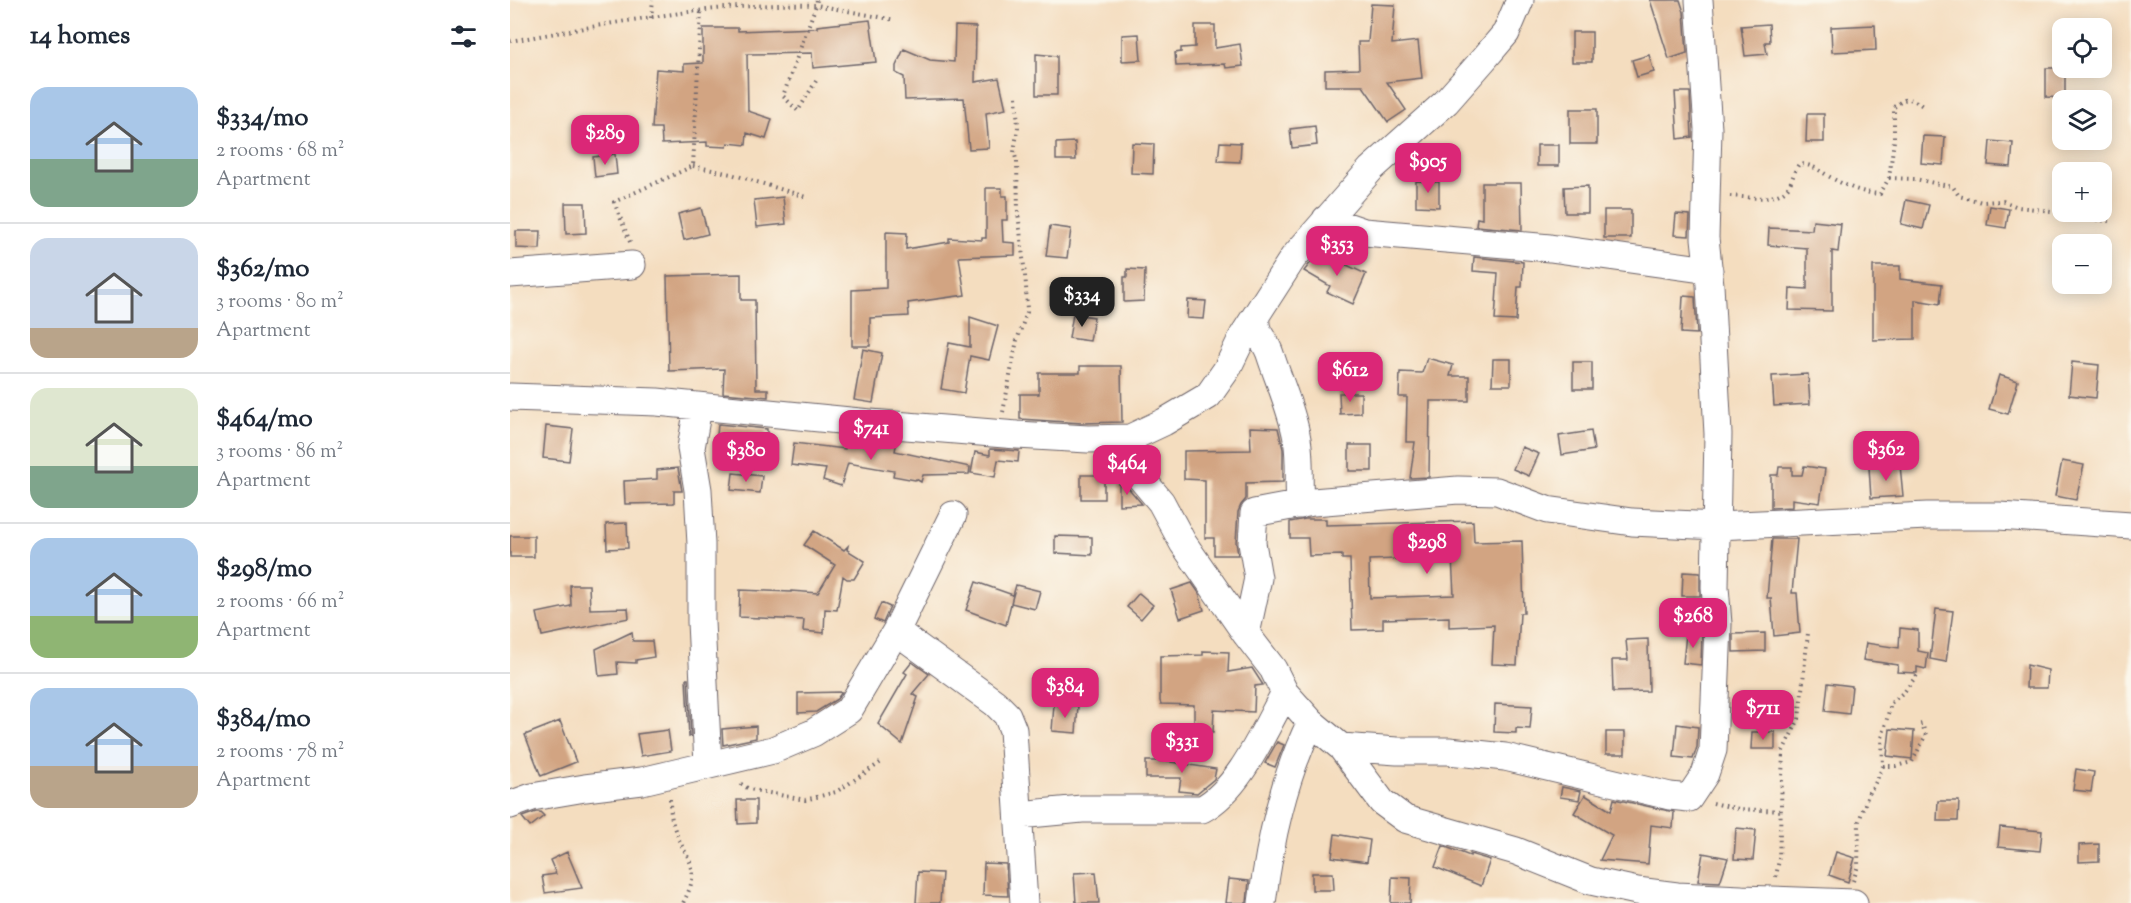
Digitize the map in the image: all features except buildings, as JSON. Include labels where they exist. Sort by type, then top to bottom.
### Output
[{"type":"street","points":[[510,397],[657,402],[1017,435],[1088,439],[1130,438],[1164,422],[1208,396],[1227,369],[1244,334],[1293,258],[1371,169],[1446,102],[1483,60],[1506,33],[1520,0]]},
{"type":"street","points":[[1341,747],[1397,751],[1449,751],[1505,757],[1670,796],[1689,798],[1705,774],[1713,750],[1718,624],[1715,587],[1718,434],[1706,238],[1708,129],[1699,0]]},
{"type":"street","points":[[1326,219],[1364,232],[1550,248],[1709,270]]},
{"type":"street","points":[[510,274],[632,265]]},
{"type":"street","points":[[1256,316],[1255,328],[1270,352],[1293,420],[1300,459],[1298,484],[1300,505]]},
{"type":"street","points":[[698,407],[690,448],[698,490],[708,765]]},
{"type":"street","points":[[1130,438],[1135,471],[1161,502],[1183,543],[1245,634],[1273,669],[1285,693],[1311,722],[1341,747],[1382,802],[1405,819],[1516,851],[1589,892],[1740,901],[1851,902]]},
{"type":"street","points":[[1245,634],[1258,578],[1252,543],[1254,513],[1300,505],[1458,490],[1497,491],[1547,510],[1632,522],[1717,526],[1927,516],[2000,516],[2131,525]]},
{"type":"street","points":[[510,805],[532,797],[642,782],[773,750],[813,733],[840,717],[849,710],[896,631],[953,515]]},
{"type":"street","points":[[896,631],[995,703],[1007,715],[1013,730],[1024,903]]},
{"type":"street","points":[[1019,815],[1082,809],[1202,809],[1213,803],[1239,777],[1285,693]]},
{"type":"street","points":[[1263,903],[1268,861],[1286,783],[1311,722]]},
{"type":"path","points":[[651,18],[653,0]]},
{"type":"path","points":[[510,41],[701,10],[816,2],[895,20]]},
{"type":"path","points":[[816,2],[783,96],[798,111],[816,81]]},
{"type":"path","points":[[693,166],[701,10]]},
{"type":"path","points":[[1016,96],[1018,127],[1014,152],[1017,162],[1018,212],[1026,285],[1026,312],[1017,340],[1003,414],[1017,435]]},
{"type":"path","points":[[1706,195],[1773,197],[1783,193],[1789,186],[1799,164],[1808,164],[1848,187],[1864,193],[1880,195],[1889,178],[1894,141],[1894,107],[1902,100],[1912,99],[1924,107]]},
{"type":"path","points":[[632,265],[635,257],[614,202],[693,166],[731,174],[806,197]]},
{"type":"path","points":[[1889,178],[1915,179],[1953,187],[1959,196],[1982,202],[2003,201],[2018,207],[2052,211]]},
{"type":"path","points":[[1773,900],[1779,858],[1783,751],[1799,719],[1808,633]]},
{"type":"path","points":[[1851,902],[1858,866],[1859,821],[1869,792],[1883,766],[1882,738],[1891,703],[1905,691],[1917,675]]},
{"type":"path","points":[[1883,766],[1912,762],[1926,735],[1922,724],[1917,724]]},
{"type":"path","points":[[708,765],[749,789],[805,800],[836,792],[883,761]]},
{"type":"path","points":[[642,782],[669,794],[674,828],[693,869],[692,881],[683,903]]},
{"type":"path","points":[[1689,798],[1739,809],[1782,811]]}]
